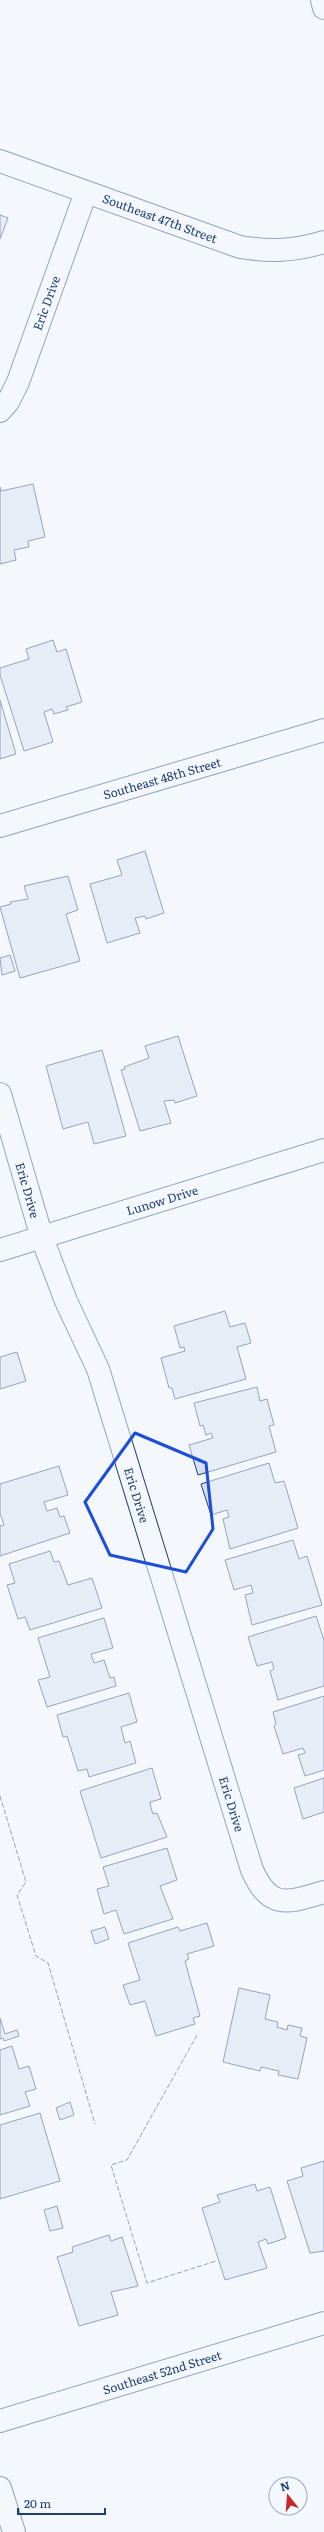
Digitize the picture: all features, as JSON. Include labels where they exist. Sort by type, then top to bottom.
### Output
[{"type":"street","points":[[322,0],[324,8]]},
{"type":"street","name":"Southeast 47th Street","points":[[0,160],[240,248],[269,252],[307,247],[324,242]]},
{"type":"street","name":"Eric Drive","points":[[0,411],[8,402],[18,382],[86,192]]},
{"type":"street","name":"Southeast 48th Street","points":[[0,826],[324,730]]},
{"type":"street","name":"Eric Drive","points":[[0,1094],[42,1238],[66,1301],[98,1369],[257,1882],[268,1896],[281,1902],[324,1892]]},
{"type":"street","name":"Lunow Drive","points":[[0,1250],[324,1150]]},
{"type":"street","name":"Southeast 52nd Street","points":[[0,2421],[324,2323]]},
{"type":"street","points":[[0,2488],[14,2532]]},
{"type":"highlighted area","points":[[135,1433],[206,1463],[213,1529],[186,1572],[110,1555],[85,1502]]},
{"type":"building","points":[[0,215],[8,218],[0,239]]},
{"type":"building","points":[[33,484],[45,537],[28,541],[29,547],[14,550],[16,560],[0,564],[0,487],[1,491]]},
{"type":"building","points":[[53,640],[57,652],[66,649],[82,702],[66,707],[68,710],[54,714],[52,709],[44,712],[53,742],[24,751],[0,675],[0,668],[29,659],[26,649]]},
{"type":"building","points":[[0,700],[16,754],[0,759]]},
{"type":"building","points":[[145,851],[164,913],[146,919],[145,916],[135,918],[140,933],[107,943],[90,884],[122,875],[117,860]]},
{"type":"building","points":[[68,876],[78,910],[66,914],[80,961],[20,978],[0,907],[11,904],[10,902],[28,899],[24,886]]},
{"type":"building","points":[[10,955],[15,971],[2,975],[0,958]]},
{"type":"building","points":[[178,1036],[197,1096],[175,1103],[174,1100],[164,1101],[171,1123],[140,1131],[121,1070],[125,1069],[124,1067],[149,1058],[145,1046]]},
{"type":"building","points":[[102,1050],[126,1136],[94,1144],[88,1122],[63,1129],[46,1066]]},
{"type":"building","points":[[225,1311],[230,1327],[245,1323],[251,1343],[237,1347],[246,1379],[175,1399],[172,1388],[169,1388],[161,1358],[185,1351],[184,1347],[180,1348],[174,1326]]},
{"type":"building","points":[[17,1352],[26,1381],[0,1389],[0,1357]]},
{"type":"building","points":[[257,1387],[260,1401],[267,1399],[274,1425],[269,1426],[276,1452],[198,1475],[189,1445],[213,1438],[211,1433],[206,1435],[203,1425],[200,1426],[194,1403]]},
{"type":"building","points":[[269,1463],[275,1483],[284,1481],[298,1528],[230,1549],[223,1519],[229,1517],[227,1510],[211,1515],[201,1484]]},
{"type":"building","points":[[59,1466],[68,1495],[44,1502],[47,1511],[57,1508],[60,1517],[64,1516],[70,1533],[0,1556],[0,1526],[4,1525],[0,1513],[0,1484]]},
{"type":"building","points":[[293,1540],[299,1559],[307,1556],[322,1605],[252,1625],[245,1595],[253,1593],[251,1585],[234,1590],[225,1560]]},
{"type":"building","points":[[50,1551],[54,1562],[59,1561],[68,1585],[92,1578],[102,1608],[30,1630],[25,1617],[18,1619],[7,1585],[15,1583],[9,1564]]},
{"type":"building","points":[[316,1616],[324,1640],[324,1686],[278,1700],[270,1671],[274,1669],[272,1662],[257,1666],[248,1637]]},
{"type":"building","points":[[104,1618],[113,1648],[91,1654],[94,1663],[104,1660],[110,1678],[114,1677],[116,1686],[47,1707],[38,1680],[50,1677],[38,1638]]},
{"type":"building","points":[[129,1693],[137,1722],[121,1727],[125,1743],[130,1741],[136,1763],[89,1777],[87,1769],[78,1771],[67,1736],[63,1737],[57,1715]]},
{"type":"building","points":[[324,1696],[324,1770],[305,1776],[298,1755],[305,1753],[303,1748],[283,1754],[274,1726],[276,1724],[273,1712]]},
{"type":"building","points":[[152,1768],[161,1799],[150,1802],[151,1808],[153,1814],[157,1813],[167,1837],[101,1858],[80,1791]]},
{"type":"building","points":[[324,1778],[324,1812],[303,1819],[294,1788]]},
{"type":"building","points":[[167,1848],[177,1880],[160,1886],[173,1919],[124,1934],[116,1910],[104,1914],[97,1889],[109,1886],[103,1867]]},
{"type":"building","points":[[207,1923],[214,1946],[187,1954],[189,1959],[185,1961],[200,2016],[193,2018],[195,2024],[156,2036],[145,2001],[130,2005],[123,1985],[140,1980],[128,1943],[178,1927],[180,1931]]},
{"type":"building","points":[[105,1927],[109,1939],[95,1944],[91,1931]]},
{"type":"building","points":[[239,1988],[270,1995],[265,2019],[278,2022],[277,2027],[287,2030],[288,2025],[302,2028],[300,2036],[307,2038],[298,2079],[278,2075],[279,2071],[261,2067],[260,2071],[223,2062]]},
{"type":"building","points":[[0,2018],[5,2034],[17,2030],[19,2036],[4,2041],[3,2038],[0,2039]]},
{"type":"building","points":[[12,2046],[19,2069],[29,2066],[36,2089],[25,2092],[30,2106],[0,2115],[0,2050]]},
{"type":"building","points":[[70,2102],[74,2115],[60,2120],[56,2108]]},
{"type":"building","points":[[40,2113],[60,2181],[0,2199],[0,2125]]},
{"type":"building","points":[[324,2161],[324,2251],[310,2253],[287,2181],[303,2176],[301,2168]]},
{"type":"building","points":[[255,2184],[257,2191],[270,2187],[286,2238],[268,2244],[266,2239],[258,2242],[267,2268],[225,2280],[202,2208],[220,2202],[217,2195]]},
{"type":"building","points":[[57,2206],[63,2228],[50,2231],[44,2210]]},
{"type":"building","points":[[109,2235],[111,2241],[122,2237],[138,2286],[111,2292],[118,2315],[79,2326],[57,2257],[73,2252],[72,2247]]},
{"type":"fence","points":[[0,1796],[26,1882],[17,1895],[36,1956],[48,1963],[95,2124]]},
{"type":"fence","points":[[197,2035],[127,2160],[111,2165],[147,2283],[216,2261]]}]
